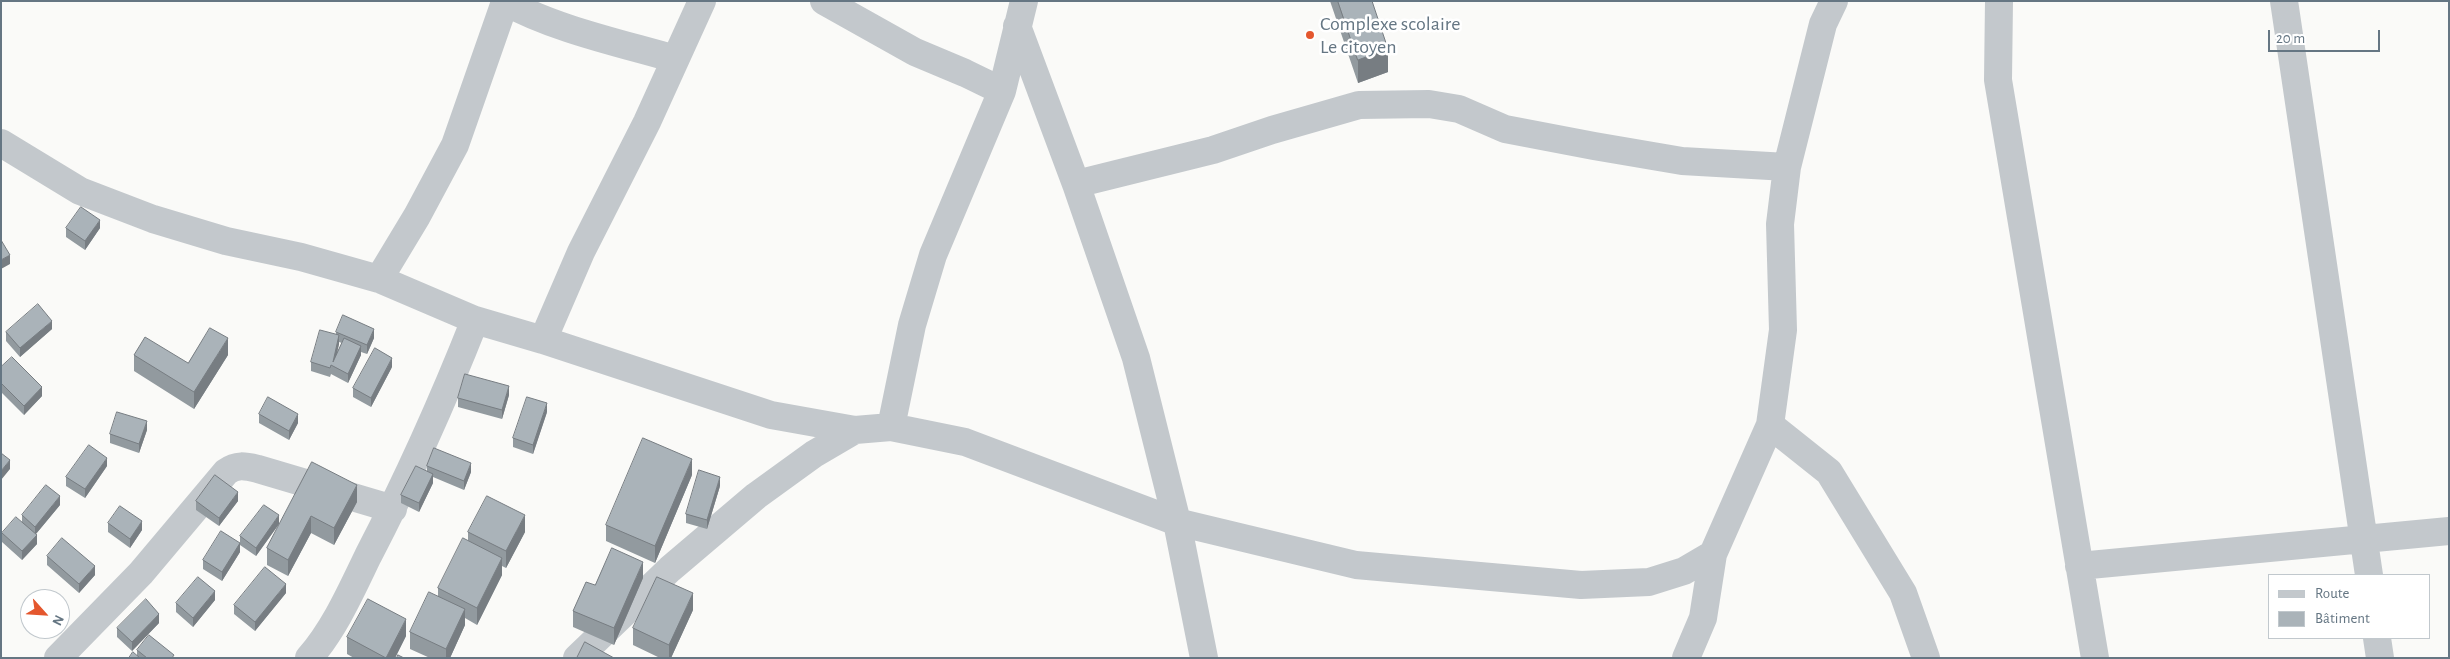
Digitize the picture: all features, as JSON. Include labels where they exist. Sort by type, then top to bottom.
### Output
[{"type":"street","points":[[543,340],[581,252],[647,122],[702,1]]},
{"type":"street","points":[[824,1],[915,52],[965,72],[1002,91]]},
{"type":"street","points":[[1686,658],[1703,618],[1712,554],[1770,425],[1783,330],[1780,224],[1787,167],[1824,24],[1834,1]]},
{"type":"street","points":[[1999,1],[1998,80],[2095,658]]},
{"type":"street","points":[[2284,1],[2369,574]]},
{"type":"street","points":[[379,279],[417,216],[455,145],[505,2],[567,26],[675,59]]},
{"type":"street","points":[[891,427],[912,325],[933,255],[1002,91],[1020,14]]},
{"type":"street","points":[[1020,14],[1136,358],[1177,522],[1204,658]]},
{"type":"street","points":[[1076,184],[1213,150],[1272,130],[1359,105],[1429,104],[1459,109],[1505,128],[1594,146],[1682,161],[1787,167]]},
{"type":"street","points":[[1,143],[80,191],[154,219],[226,241],[301,256],[379,279],[475,320],[543,340],[771,415],[855,430],[891,427],[965,442],[1177,522],[1356,565],[1581,585],[1649,582],[1684,572],[1712,554]]},
{"type":"street","points":[[309,658],[337,618],[393,509],[442,405],[475,320]]},
{"type":"street","points":[[1770,425],[1829,472],[1903,593],[1926,658]]},
{"type":"street","points":[[577,658],[670,568],[756,496],[814,454],[855,430]]},
{"type":"street","points":[[58,658],[141,573],[226,472],[234,466],[267,471],[393,509]]},
{"type":"street","points":[[2079,566],[2449,531]]},
{"type":"street","points":[[2377,639],[2380,658]]},
{"type":"building","points":[[1338,1],[1372,1],[1388,49],[1358,60]]},
{"type":"building","points":[[81,207],[100,220],[85,241],[66,228]]},
{"type":"building","points":[[1,240],[10,255],[1,260]]},
{"type":"building","points":[[38,304],[52,321],[20,348],[6,332]]},
{"type":"building","points":[[343,315],[374,329],[367,345],[336,332]]},
{"type":"building","points":[[210,328],[228,338],[194,392],[134,355],[145,337],[188,363]]},
{"type":"building","points":[[320,330],[339,335],[333,362],[344,338],[361,346],[348,374],[331,365],[330,368],[311,362]]},
{"type":"building","points":[[375,348],[392,358],[371,398],[353,388]]},
{"type":"building","points":[[12,357],[42,387],[24,406],[1,383],[1,367]]},
{"type":"building","points":[[465,374],[509,386],[502,410],[458,398]]},
{"type":"building","points":[[268,397],[298,414],[289,431],[259,414]]},
{"type":"building","points":[[527,397],[547,403],[533,445],[513,438]]},
{"type":"building","points":[[117,412],[147,421],[139,444],[110,434]]},
{"type":"building","points":[[643,438],[692,459],[655,546],[606,525]]},
{"type":"building","points":[[89,445],[107,458],[85,489],[66,477]]},
{"type":"building","points":[[434,448],[471,463],[464,481],[427,466]]},
{"type":"building","points":[[1,453],[10,460],[1,471]]},
{"type":"building","points":[[312,462],[357,485],[334,528],[311,516],[288,560],[267,548]]},
{"type":"building","points":[[416,466],[433,474],[419,503],[401,495]]},
{"type":"building","points":[[699,470],[720,477],[707,520],[686,514]]},
{"type":"building","points":[[215,475],[238,492],[219,518],[196,501]]},
{"type":"building","points":[[46,485],[60,496],[35,527],[22,515]]},
{"type":"building","points":[[487,496],[525,515],[506,551],[468,532]]},
{"type":"building","points":[[264,505],[279,515],[256,548],[240,536]]},
{"type":"building","points":[[120,506],[142,521],[130,539],[108,523]]},
{"type":"building","points":[[16,517],[37,535],[22,551],[2,533]]},
{"type":"building","points":[[221,531],[240,543],[222,572],[203,560]]},
{"type":"building","points":[[62,538],[95,566],[79,584],[47,556]]},
{"type":"building","points":[[463,538],[502,558],[477,608],[438,588]]},
{"type":"building","points":[[612,548],[643,562],[614,628],[573,611],[586,582],[595,585]]},
{"type":"building","points":[[265,567],[286,584],[255,622],[234,605]]},
{"type":"building","points":[[198,577],[215,591],[193,618],[176,603]]},
{"type":"building","points":[[657,577],[693,593],[669,645],[633,628]]},
{"type":"building","points":[[429,592],[465,609],[446,649],[410,632]]},
{"type":"building","points":[[146,599],[159,614],[132,642],[117,628]]},
{"type":"building","points":[[368,599],[406,619],[386,658],[347,637]]},
{"type":"building","points":[[149,635],[174,655],[172,658],[147,658],[137,650]]},
{"type":"building","points":[[585,642],[614,658],[577,658]]},
{"type":"building","points":[[133,652],[140,658],[129,658]]},
{"type":"place","name":"Complexe scolaire Le citoyen","points":[[1310,35]]}]
